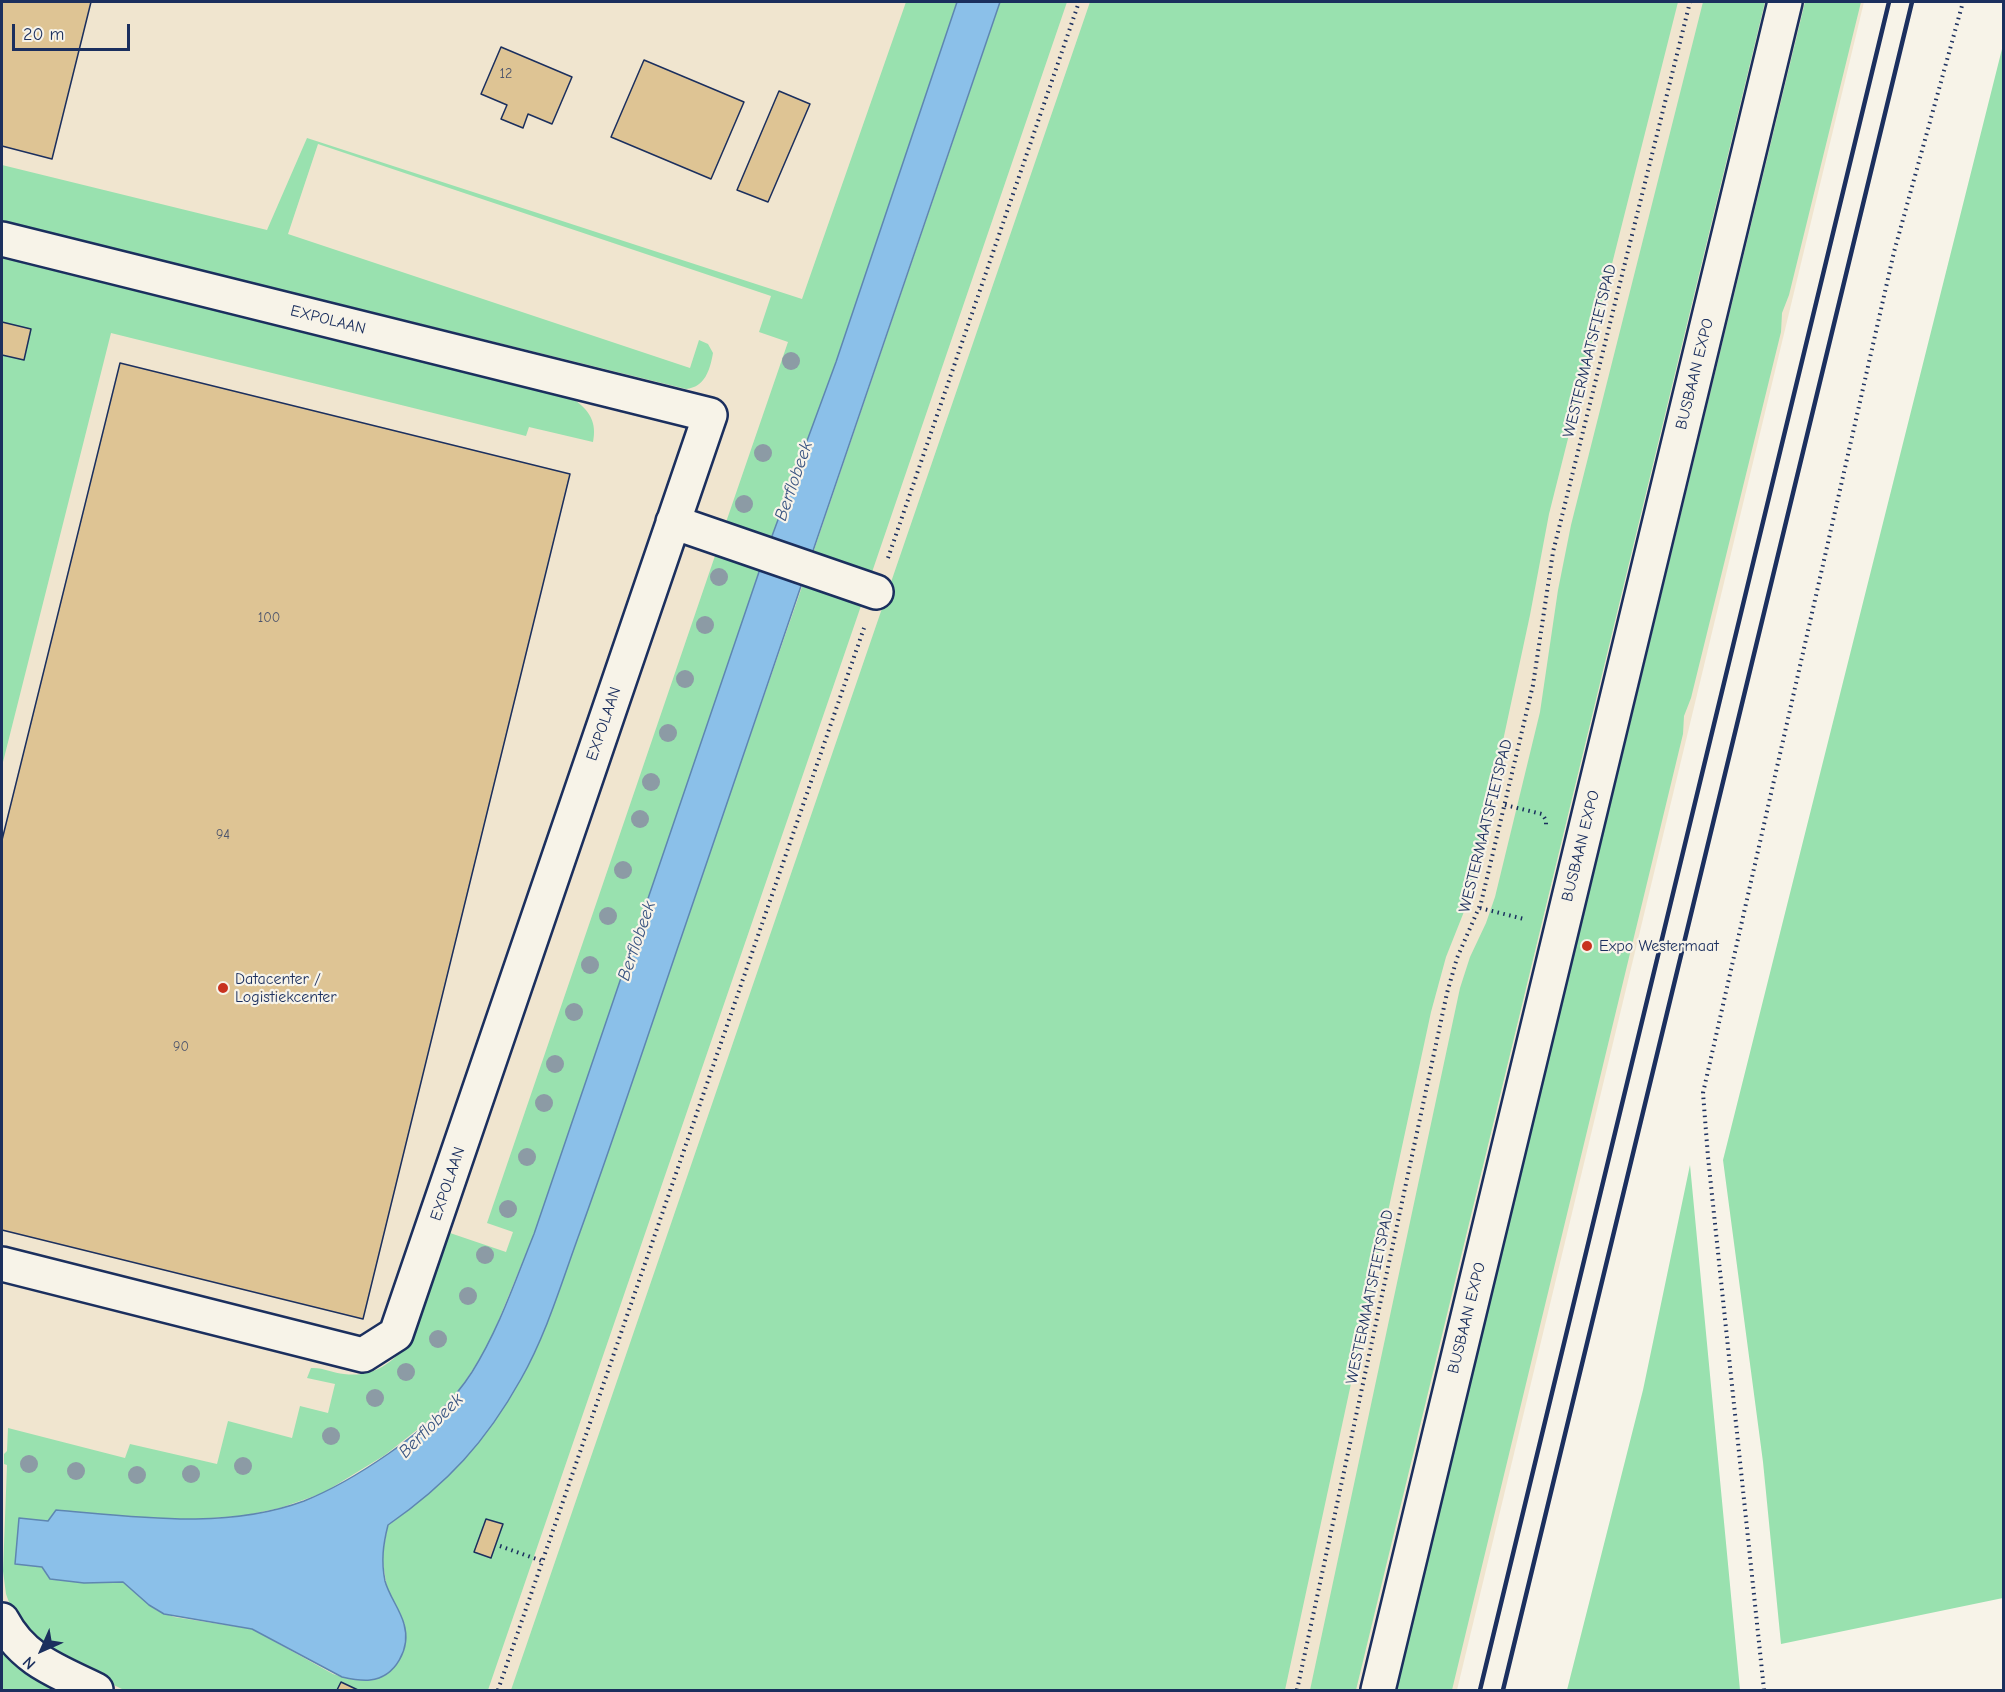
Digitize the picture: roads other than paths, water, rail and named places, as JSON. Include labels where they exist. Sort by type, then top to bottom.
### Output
[{"type":"lane","name":"BUSBAAN EXPO","points":[[1378,1690],[1785,2]]},
{"type":"lane","name":"EXPOLAAN","points":[[2,239],[710,414],[396,1334],[363,1355],[2,1264]]},
{"type":"lane","points":[[673,522],[876,592]]},
{"type":"lane","points":[[2,1620],[14,1640],[37,1661],[96,1690]]},
{"type":"water","name":"Berflobeek","points":[[957,2],[1000,2],[554,1307],[521,1379],[494,1423],[447,1477],[429,1494],[388,1525],[383,1553],[385,1581],[402,1618],[406,1633],[399,1660],[394,1667],[379,1678],[363,1680],[342,1677],[252,1629],[164,1614],[149,1605],[123,1582],[84,1583],[50,1579],[42,1567],[15,1564],[19,1518],[48,1521],[56,1510],[149,1518],[213,1518],[244,1516],[304,1501],[358,1474],[412,1437],[455,1396],[482,1356],[534,1234],[761,566],[836,362]]},
{"type":"railway","points":[[1480,1690],[1889,2]]},
{"type":"railway","points":[[1503,1690],[1912,2]]},
{"type":"place","name":"Expo Westermaat","points":[[1587,946]]},
{"type":"place","name":"Datacenter / Logistiekcenter","points":[[223,988]]}]
